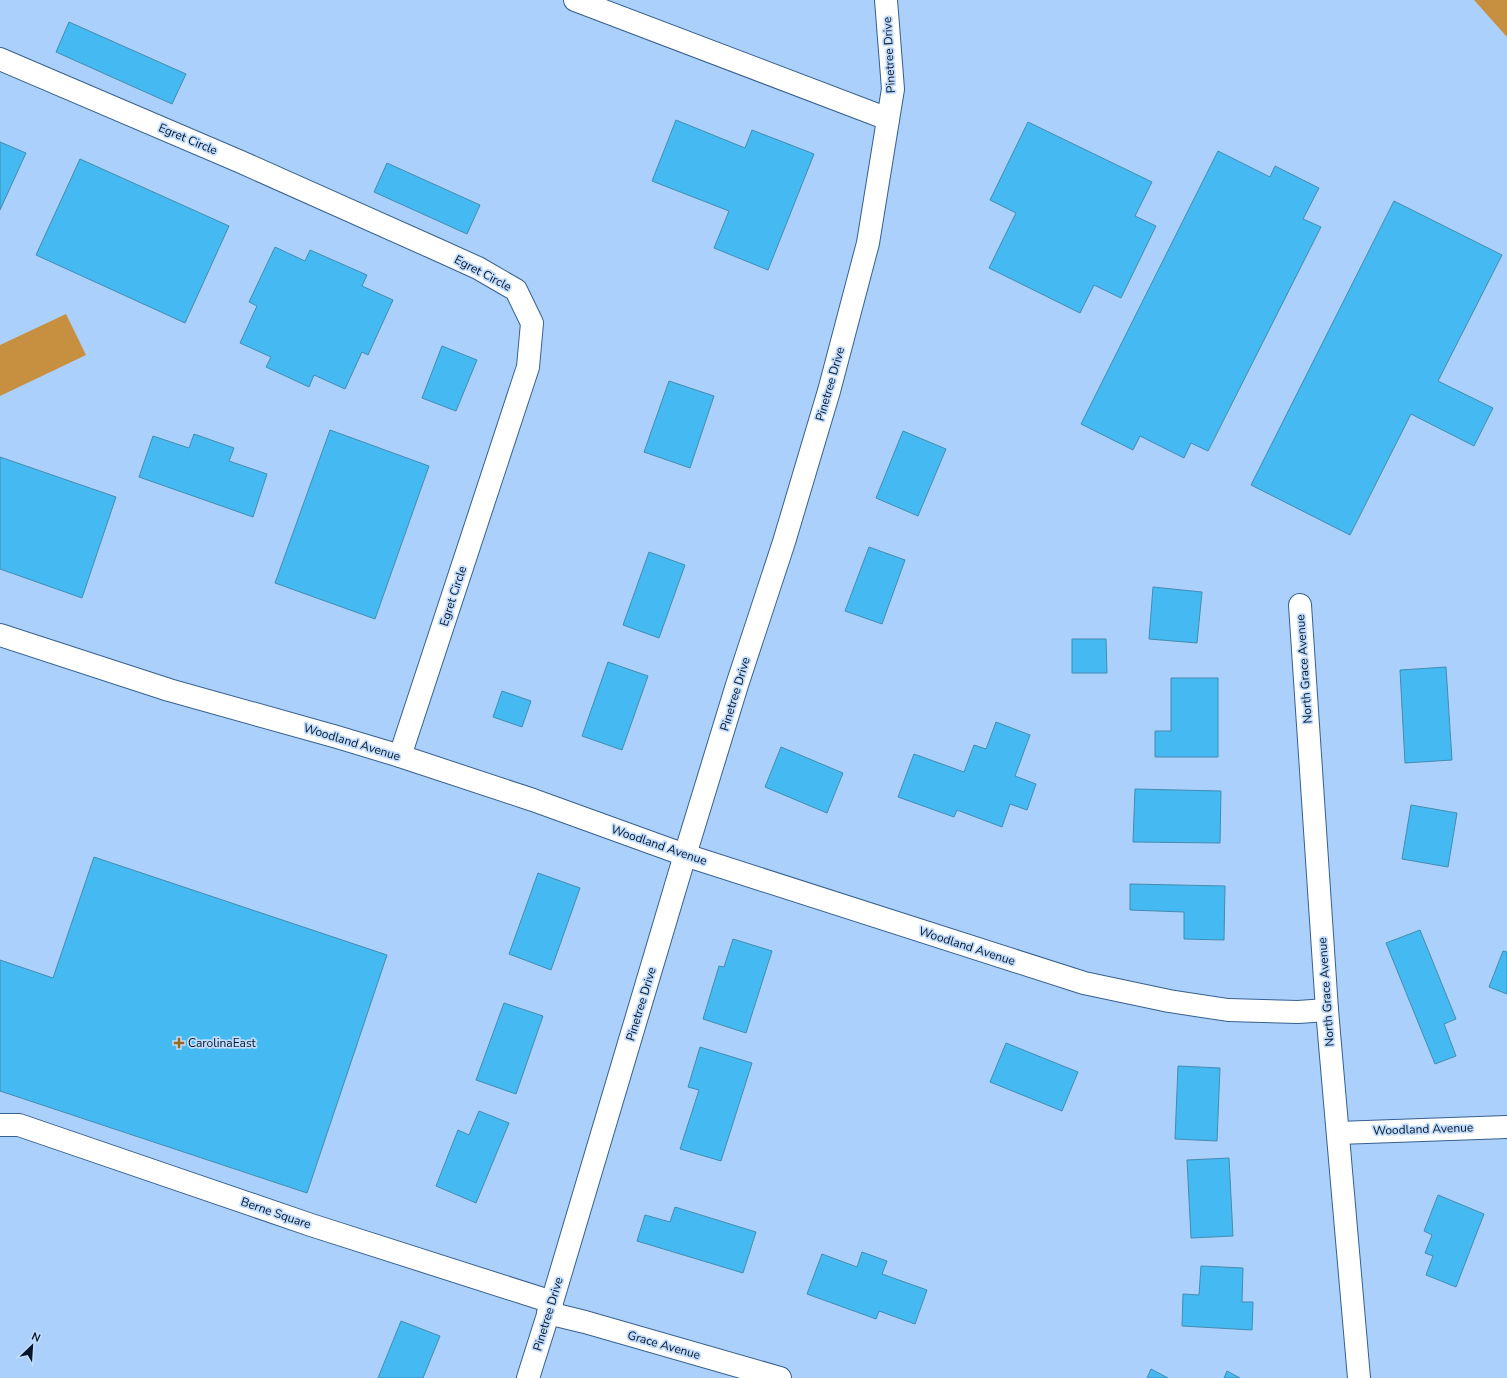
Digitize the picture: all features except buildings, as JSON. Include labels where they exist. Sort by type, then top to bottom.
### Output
[{"type":"street","points":[[575,0],[888,119]]},
{"type":"street","name":"Pinetree Drive","points":[[528,1378],[737,685],[784,542],[829,391],[868,242],[893,89],[886,0]]},
{"type":"street","name":"Egret Circle","points":[[0,59],[233,159],[429,246],[478,268],[516,290],[532,323],[528,367],[400,756]]},
{"type":"street","name":"North Grace Avenue","points":[[1300,605],[1327,1010],[1359,1378]]},
{"type":"street","name":"Woodland Avenue","points":[[0,635],[169,690],[337,736],[400,756],[533,800],[685,855],[1084,983],[1228,1010],[1298,1012],[1327,1010]]},
{"type":"street","name":"Berne Square","points":[[0,1125],[19,1126],[550,1308]]},
{"type":"street","name":"Woodland Avenue","points":[[1338,1133],[1507,1127]]},
{"type":"street","name":"Grace Avenue","points":[[550,1308],[585,1322],[780,1378]]},
{"type":"shaded area","points":[[1474,0],[1507,0],[1507,37]]},
{"type":"shaded area","points":[[66,314],[86,355],[0,396],[0,345]]},
{"type":"place","name":"CarolinaEast","points":[[179,1043]]}]
